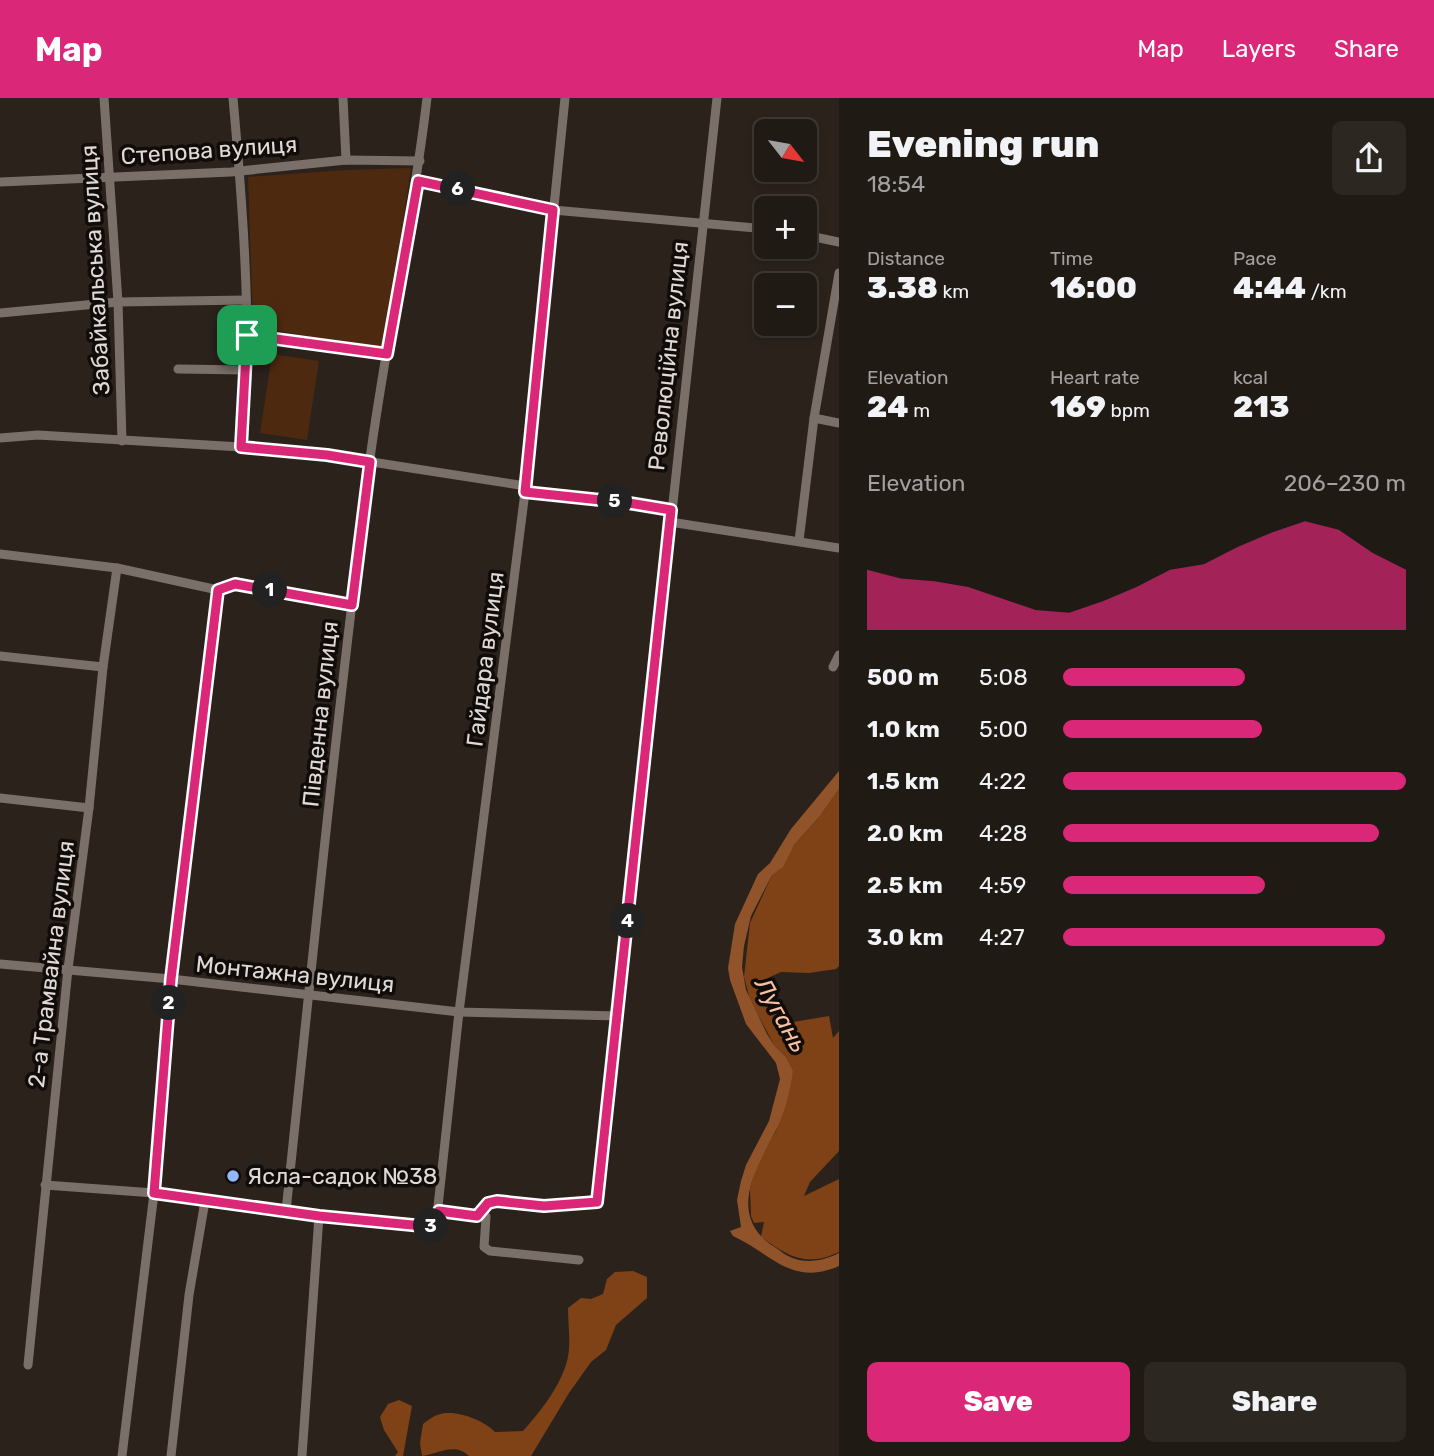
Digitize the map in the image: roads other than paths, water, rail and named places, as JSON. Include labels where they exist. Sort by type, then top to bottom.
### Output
[{"type":"street","name":"Забайкальська вулиця","points":[[104,98],[118,302],[121,441]]},
{"type":"street","points":[[233,98],[247,335],[241,447]]},
{"type":"street","points":[[343,98],[346,160]]},
{"type":"street","name":"Південна вулиця","points":[[286,1211],[370,462],[418,181],[427,98]]},
{"type":"street","name":"Гайдара вулиця","points":[[319,1216],[433,1227],[436,1225],[459,1012],[526,489],[565,98]]},
{"type":"street","name":"Революційна вулиця","points":[[477,1216],[488,1203],[497,1201],[544,1206],[597,1202],[717,98]]},
{"type":"street","name":"Степова вулиця","points":[[0,182],[231,172],[346,160],[420,161]]},
{"type":"street","points":[[418,181],[553,210],[754,228]]},
{"type":"street","points":[[817,237],[839,242]]},
{"type":"street","points":[[799,541],[814,418],[839,273]]},
{"type":"street","points":[[0,313],[118,302],[246,300]]},
{"type":"street","points":[[247,335],[387,354]]},
{"type":"street","points":[[178,369],[247,370]]},
{"type":"street","points":[[814,418],[839,423]]},
{"type":"street","points":[[0,438],[24,434],[327,455],[526,489],[671,510]]},
{"type":"street","points":[[670,522],[839,548]]},
{"type":"street","points":[[0,554],[117,568],[218,590],[235,584],[352,605]]},
{"type":"street","name":"2-а Трамвайна вулиця","points":[[28,1365],[68,969],[117,568]]},
{"type":"street","points":[[122,1456],[154,1193],[171,979],[218,590]]},
{"type":"street","points":[[833,667],[839,654]]},
{"type":"street","points":[[0,656],[103,667]]},
{"type":"street","points":[[0,797],[89,808]]},
{"type":"street","name":"Монтажна вулиця","points":[[0,964],[171,979],[459,1012],[618,1016]]},
{"type":"street","points":[[45,1185],[154,1193],[319,1216],[302,1456]]},
{"type":"street","points":[[171,1456],[189,1295],[205,1200]]},
{"type":"street","points":[[439,1211],[486,1217],[484,1247],[490,1251],[579,1260]]},
{"type":"place","name":"Ясла-садок №38","points":[[233,1176]]},
{"type":"water label","name":"Лугань","points":[[781,1015]]}]
